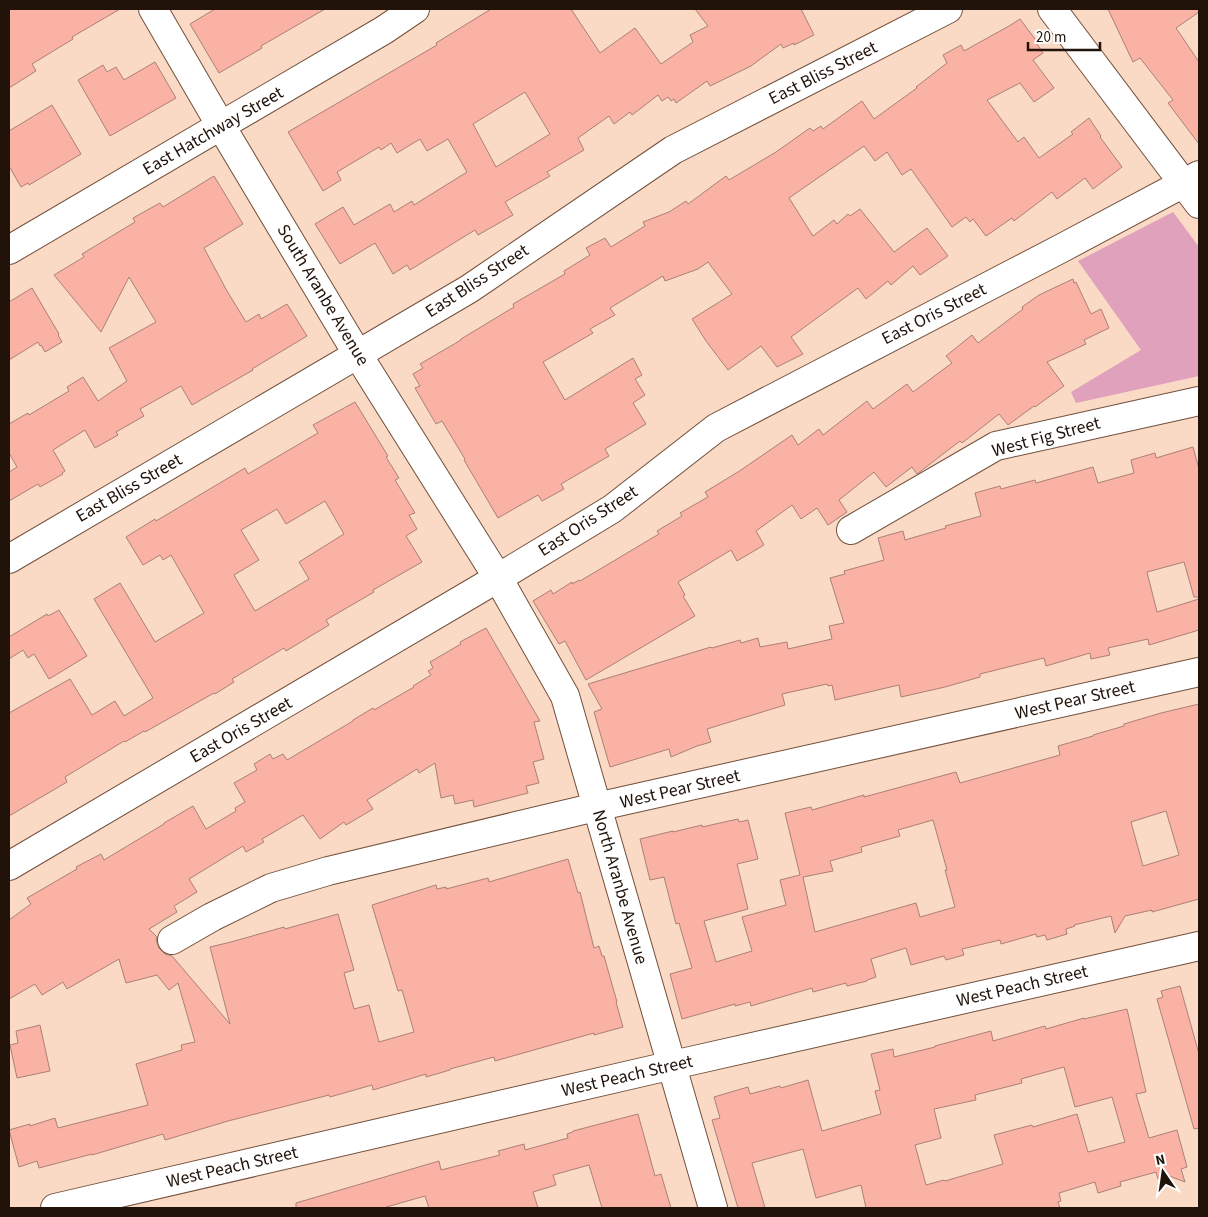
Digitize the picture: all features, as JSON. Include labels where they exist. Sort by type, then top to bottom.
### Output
[{"type":"street","name":"South Aranbe Avenue","points":[[153,9],[358,354],[498,578]]},
{"type":"street","name":"East Hatchway Street","points":[[9,250],[384,30],[415,9]]},
{"type":"street","name":"East Bliss Street","points":[[9,559],[470,289],[673,150],[948,9]]},
{"type":"street","points":[[1052,9],[1194,187]]},
{"type":"street","name":"East Oris Street","points":[[9,866],[612,509],[716,428],[1062,248],[1194,187]]},
{"type":"street","name":"West Fig Street","points":[[851,530],[996,446],[1199,401]]},
{"type":"street","name":"North Aranbe Avenue","points":[[498,578],[565,696],[713,1208]]},
{"type":"street","name":"West Pear Street","points":[[172,940],[212,917],[271,888],[328,871],[596,807],[1199,672]]},
{"type":"street","name":"West Peach Street","points":[[55,1208],[1199,946]]},
{"type":"shaded area","points":[[1173,212],[1199,247],[1199,376],[1076,403],[1071,392],[1141,350],[1078,261]]},
{"type":"building","points":[[9,9],[120,9],[72,37],[73,39],[32,64],[36,71],[9,88]]},
{"type":"building","points":[[215,9],[325,9],[219,73],[190,24]]},
{"type":"building","points":[[491,9],[571,9],[600,53],[635,28],[661,64],[693,42],[690,35],[708,26],[695,9],[801,9],[814,35],[783,48],[781,44],[751,66],[710,86],[707,81],[676,103],[674,99],[671,101],[668,97],[662,101],[658,95],[632,115],[630,112],[614,124],[609,116],[578,138],[584,150],[547,172],[550,176],[505,202],[513,215],[478,235],[475,230],[410,270],[407,265],[393,274],[375,243],[340,264],[315,224],[343,207],[354,225],[390,204],[394,212],[412,201],[414,205],[467,172],[448,139],[427,151],[420,139],[397,153],[391,143],[381,150],[379,147],[337,172],[341,180],[323,191],[288,132],[437,45],[436,43]],"holes":[[[525,92],[550,134],[496,167],[473,124]]]},
{"type":"building","points":[[1108,9],[1199,9],[1199,12],[1176,28],[1199,62],[1199,144],[1168,103],[1173,100],[1140,58],[1133,62]]},
{"type":"building","points":[[1020,19],[1043,53],[1033,60],[1054,88],[1034,102],[1020,83],[987,100],[1018,142],[1024,137],[1039,158],[1073,134],[1071,132],[1089,118],[1122,167],[1093,189],[1085,178],[1057,199],[1052,192],[1014,221],[1012,218],[986,236],[973,219],[970,222],[966,217],[952,227],[911,169],[902,175],[887,152],[875,161],[864,146],[789,198],[813,236],[834,220],[837,224],[848,214],[850,216],[860,209],[894,252],[927,228],[948,256],[920,275],[913,266],[891,285],[888,281],[866,299],[858,288],[791,337],[803,354],[777,367],[761,346],[728,370],[706,341],[692,319],[732,294],[708,262],[698,269],[665,281],[663,276],[610,308],[615,315],[590,329],[593,333],[543,362],[565,400],[633,358],[642,375],[635,379],[645,395],[633,403],[646,424],[605,449],[609,456],[561,484],[564,489],[542,501],[538,495],[498,518],[442,421],[436,424],[415,388],[420,386],[413,374],[423,368],[420,364],[514,307],[513,304],[565,274],[564,271],[590,255],[586,248],[605,238],[611,247],[645,226],[643,222],[669,212],[686,201],[688,204],[726,176],[729,180],[776,152],[810,128],[813,131],[821,126],[823,129],[862,101],[874,119],[917,88],[947,63],[943,55],[961,45],[964,51]]},
{"type":"building","points":[[155,62],[176,98],[110,136],[78,80],[103,65],[107,72],[116,67],[124,80]]},
{"type":"building","points":[[52,105],[81,154],[29,185],[28,183],[21,187],[9,166],[9,131]]},
{"type":"building","points":[[214,176],[243,224],[204,248],[227,291],[246,322],[259,314],[261,319],[287,304],[307,336],[192,405],[181,386],[140,409],[144,416],[116,432],[118,435],[95,448],[85,430],[53,450],[65,471],[63,474],[40,487],[38,484],[9,501],[9,472],[17,467],[9,453],[9,424],[28,413],[29,415],[69,391],[67,387],[83,377],[98,401],[127,381],[109,348],[156,322],[129,277],[101,332],[54,275],[84,257],[82,254],[135,222],[133,218],[160,203],[163,207]]},
{"type":"building","points":[[1073,279],[1091,314],[1101,309],[1109,328],[1084,340],[1086,344],[1047,362],[1064,386],[1008,425],[999,414],[962,443],[960,441],[917,474],[912,467],[886,487],[874,472],[839,500],[847,512],[828,525],[817,508],[801,519],[792,505],[756,531],[764,545],[737,561],[731,550],[678,582],[685,595],[683,596],[695,616],[586,680],[565,641],[559,644],[533,601],[551,590],[553,594],[572,582],[572,584],[580,581],[659,534],[657,531],[682,516],[680,513],[708,497],[705,492],[792,435],[798,445],[819,429],[823,435],[867,401],[873,409],[907,384],[913,392],[952,363],[946,356],[972,335],[978,343],[1039,295]]},
{"type":"building","points":[[32,288],[62,342],[45,352],[38,342],[9,360],[9,302]]},
{"type":"building","points":[[355,402],[388,456],[386,457],[399,478],[395,480],[415,513],[409,515],[417,529],[406,536],[422,562],[326,620],[329,625],[286,651],[284,648],[232,679],[234,682],[215,694],[145,732],[124,741],[65,777],[67,782],[9,816],[9,713],[70,679],[92,715],[115,701],[124,716],[153,698],[94,599],[120,583],[155,642],[204,613],[171,555],[163,560],[160,555],[143,565],[126,537],[245,468],[248,474],[318,433],[313,425]],"holes":[[[325,501],[344,534],[299,562],[309,579],[255,611],[234,575],[259,560],[241,530],[277,509],[286,524]]]},
{"type":"building","points":[[1193,447],[1199,469],[1199,597],[1194,597],[1184,562],[1147,572],[1157,612],[1199,599],[1199,630],[1149,645],[1148,639],[1108,648],[1110,655],[1091,659],[1090,653],[1046,666],[1044,658],[980,674],[980,677],[945,687],[901,697],[899,685],[835,700],[832,685],[828,686],[827,684],[782,694],[785,705],[707,729],[711,742],[671,757],[669,749],[610,767],[594,712],[602,709],[588,684],[740,640],[741,643],[758,638],[760,647],[787,642],[788,649],[832,639],[829,626],[844,623],[830,578],[845,574],[844,571],[884,560],[878,538],[903,531],[905,540],[981,516],[975,493],[1000,486],[1001,489],[1035,480],[1036,483],[1093,467],[1098,483],[1134,473],[1131,460],[1155,453],[1156,458]]},
{"type":"building","points":[[59,610],[87,656],[49,679],[34,654],[28,658],[23,650],[9,659],[9,637],[47,614],[48,616]]},
{"type":"building","points":[[486,628],[540,721],[534,722],[544,759],[533,762],[539,783],[526,786],[528,793],[474,807],[473,800],[455,804],[453,795],[441,798],[435,763],[419,773],[417,769],[367,800],[373,809],[346,825],[344,822],[320,839],[303,815],[262,839],[264,842],[246,852],[243,846],[189,879],[197,892],[174,906],[177,912],[149,929],[157,937],[156,940],[159,948],[165,954],[172,956],[230,1024],[210,947],[338,914],[354,970],[344,973],[354,1009],[369,1005],[379,1042],[414,1032],[402,990],[398,991],[372,905],[436,885],[437,889],[446,887],[446,889],[488,878],[489,882],[568,859],[578,893],[580,892],[594,948],[599,946],[602,956],[604,956],[623,1027],[594,1035],[594,1033],[495,1061],[494,1057],[426,1077],[426,1074],[373,1090],[372,1085],[330,1097],[329,1095],[228,1121],[165,1140],[163,1134],[39,1168],[37,1161],[19,1167],[9,1130],[55,1118],[58,1128],[148,1105],[136,1064],[182,1050],[181,1045],[195,1042],[178,983],[169,990],[157,975],[126,983],[119,959],[67,989],[63,982],[42,995],[35,984],[9,999],[9,920],[31,904],[27,898],[77,869],[76,867],[101,854],[104,860],[193,806],[206,829],[236,811],[235,808],[245,802],[234,783],[257,770],[254,764],[270,754],[273,759],[283,754],[287,760],[373,708],[374,710],[414,687],[431,675],[428,671],[433,668],[430,662],[461,644],[460,642]]},
{"type":"building","points":[[1199,704],[1199,899],[1152,912],[1152,910],[1125,916],[1115,933],[1111,916],[1074,925],[1066,929],[1067,934],[1047,940],[1045,935],[1037,937],[1036,934],[1001,944],[1000,940],[962,949],[964,955],[946,960],[944,956],[911,965],[906,948],[871,959],[876,977],[867,981],[847,986],[846,983],[813,992],[812,988],[751,1006],[750,1002],[735,1006],[735,1004],[682,1019],[670,974],[692,968],[679,923],[676,924],[664,877],[650,880],[640,839],[702,825],[702,827],[738,819],[739,822],[748,820],[758,859],[737,864],[748,909],[704,921],[716,962],[752,951],[742,917],[786,905],[780,880],[800,875],[785,813],[811,807],[812,810],[956,772],[960,783],[1060,755],[1058,746],[1161,713]],"holes":[[[1166,811],[1179,855],[1143,866],[1131,822]],[[933,820],[955,907],[920,917],[916,903],[815,932],[803,877],[833,871],[830,861],[862,852],[861,847],[900,836],[898,830]]]},
{"type":"building","points":[[1180,986],[1199,1054],[1199,1128],[1194,1129],[1157,999],[1163,997],[1161,991]]},
{"type":"building","points":[[1127,1009],[1146,1092],[1136,1094],[1149,1138],[1177,1130],[1187,1167],[1181,1169],[1185,1182],[1169,1176],[1158,1179],[1156,1172],[1120,1182],[1121,1186],[1098,1193],[1095,1182],[1059,1193],[1061,1201],[1058,1202],[1060,1208],[866,1208],[861,1185],[816,1198],[803,1149],[752,1163],[765,1208],[738,1208],[712,1120],[720,1118],[714,1097],[748,1087],[750,1094],[808,1080],[822,1131],[881,1114],[875,1091],[880,1090],[871,1054],[893,1049],[894,1057],[991,1031],[993,1041],[1045,1026],[1046,1029]],"holes":[[[1064,1067],[1075,1107],[1112,1097],[1125,1142],[1088,1152],[1077,1114],[1033,1127],[1032,1125],[994,1135],[1003,1164],[926,1185],[915,1145],[941,1138],[934,1109],[976,1100],[975,1095],[1022,1083],[1021,1079]]]},
{"type":"building","points":[[40,1025],[50,1071],[17,1078],[10,1045],[18,1043],[16,1031]]},
{"type":"building","points":[[638,1114],[655,1176],[661,1174],[671,1208],[602,1208],[589,1165],[553,1175],[556,1185],[533,1192],[538,1208],[429,1208],[425,1196],[383,1208],[296,1208],[296,1203],[439,1161],[441,1170],[500,1155],[498,1151],[524,1144],[525,1150],[568,1138],[567,1134],[573,1131]]}]
